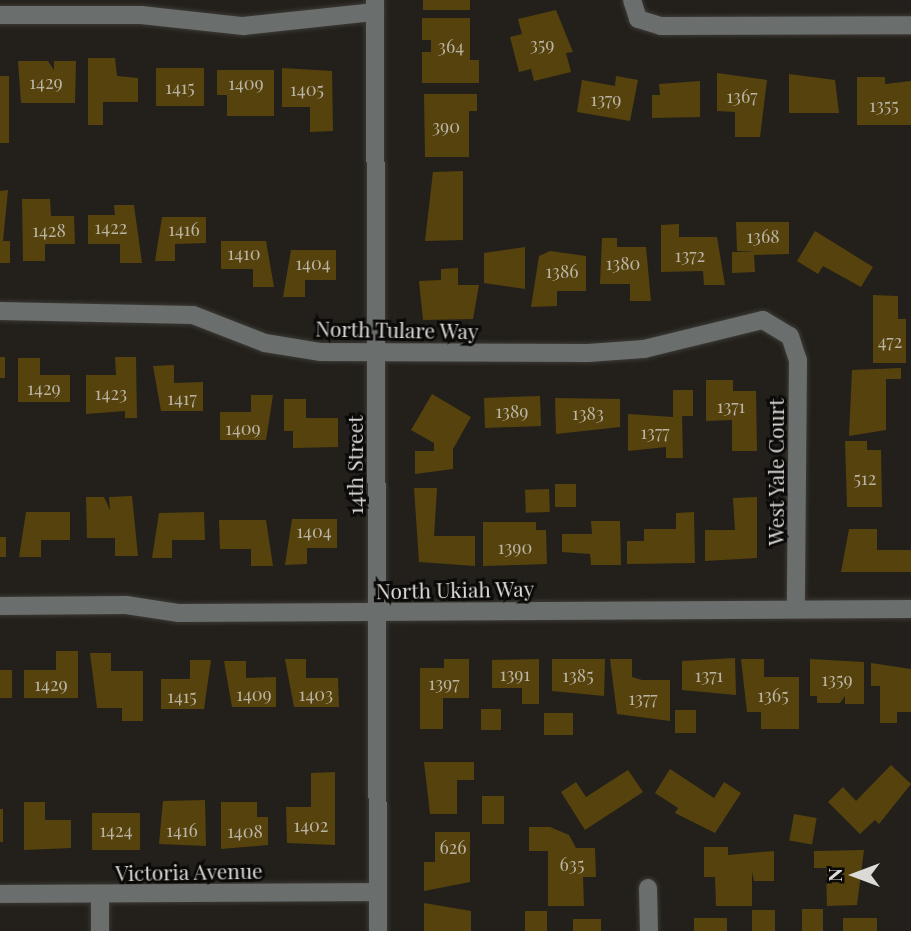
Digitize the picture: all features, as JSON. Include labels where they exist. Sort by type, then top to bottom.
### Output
[{"type":"street","points":[[632,0],[638,19],[660,26],[911,25]]},
{"type":"street","points":[[0,15],[141,15],[243,26],[375,6]]},
{"type":"street","name":"14th Street","points":[[375,6],[378,931]]},
{"type":"street","name":"North Tulare Way","points":[[0,311],[193,315],[265,343],[377,353],[644,349],[763,320],[790,336]]},
{"type":"street","name":"West Yale Court","points":[[790,336],[798,360],[796,609]]},
{"type":"street","name":"North Ukiah Way","points":[[0,606],[377,613],[911,609]]},
{"type":"street","points":[[648,888],[649,931]]},
{"type":"street","name":"Victoria Avenue","points":[[0,894],[378,892]]},
{"type":"street","points":[[100,895],[100,931]]},
{"type":"building","points":[[423,0],[470,0],[470,10],[423,10]]},
{"type":"building","points":[[556,10],[573,52],[566,53],[571,72],[534,81],[531,69],[519,72],[510,37],[522,34],[518,19]]},
{"type":"building","points":[[422,18],[470,18],[470,60],[479,60],[479,83],[422,83],[422,52],[431,52],[431,40],[422,40]]},
{"type":"building","points":[[88,58],[115,58],[117,76],[138,78],[138,102],[103,102],[103,125],[88,125]]},
{"type":"building","points":[[18,61],[48,61],[54,70],[54,61],[76,61],[75,103],[21,103]]},
{"type":"building","points":[[156,68],[204,68],[204,106],[156,106]]},
{"type":"building","points":[[282,68],[332,71],[333,131],[310,132],[310,107],[282,107]]},
{"type":"building","points":[[217,70],[274,70],[274,116],[227,116],[227,95],[217,95]]},
{"type":"building","points":[[717,73],[767,80],[760,137],[735,137],[735,112],[717,111]]},
{"type":"building","points":[[789,74],[835,80],[839,113],[789,113]]},
{"type":"building","points":[[0,76],[9,76],[9,143],[0,143]]},
{"type":"building","points":[[616,76],[638,80],[630,121],[577,112],[582,80],[615,86]]},
{"type":"building","points":[[857,77],[885,77],[885,84],[911,81],[911,125],[857,125]]},
{"type":"building","points":[[700,81],[700,117],[652,118],[652,95],[660,95],[659,84]]},
{"type":"building","points":[[424,94],[477,94],[477,111],[469,111],[469,157],[425,157]]},
{"type":"building","points":[[463,171],[463,240],[425,241],[433,172]]},
{"type":"building","points":[[8,190],[3,241],[10,241],[10,263],[0,263],[0,191]]},
{"type":"building","points":[[22,199],[50,199],[51,216],[74,216],[75,244],[45,244],[45,261],[23,261]]},
{"type":"building","points":[[114,205],[134,205],[142,263],[120,263],[120,244],[88,244],[88,215],[115,215]]},
{"type":"building","points":[[162,217],[206,217],[206,243],[175,244],[175,261],[155,261]]},
{"type":"building","points":[[736,222],[789,222],[789,254],[754,255],[755,272],[732,273],[732,252],[755,252],[737,251]]},
{"type":"building","points":[[679,224],[679,237],[717,237],[725,285],[704,285],[703,271],[661,272],[661,225]]},
{"type":"building","points":[[815,231],[873,267],[861,287],[823,266],[818,274],[797,261]]},
{"type":"building","points":[[602,238],[617,238],[617,247],[646,247],[651,301],[630,301],[630,284],[600,284]]},
{"type":"building","points":[[221,241],[266,241],[274,287],[253,287],[253,269],[221,269]]},
{"type":"building","points":[[525,247],[525,289],[484,283],[484,253]]},
{"type":"building","points":[[291,250],[336,250],[336,280],[305,280],[305,297],[283,297]]},
{"type":"building","points":[[550,251],[586,256],[586,291],[557,291],[557,306],[531,307],[539,256]]},
{"type":"building","points":[[458,268],[458,285],[479,285],[473,319],[423,320],[419,281],[441,280],[441,269]]},
{"type":"building","points":[[873,295],[898,296],[898,319],[906,319],[906,363],[873,363]]},
{"type":"building","points":[[0,357],[5,357],[5,378],[0,378]]},
{"type":"building","points":[[115,357],[136,357],[137,418],[125,418],[125,411],[86,414],[86,375],[116,375]]},
{"type":"building","points":[[18,358],[40,358],[40,375],[70,375],[70,402],[18,402]]},
{"type":"building","points":[[174,365],[174,383],[203,382],[203,411],[161,411],[153,366]]},
{"type":"building","points":[[901,368],[901,379],[886,379],[886,430],[849,436],[852,370]]},
{"type":"building","points":[[706,380],[733,380],[733,391],[756,391],[757,451],[732,451],[732,420],[706,421]]},
{"type":"building","points":[[673,390],[693,390],[693,416],[682,416],[683,458],[666,458],[666,447],[628,451],[628,414],[673,417]]},
{"type":"building","points":[[432,394],[471,417],[453,449],[453,469],[415,474],[415,451],[434,451],[434,443],[411,430]]},
{"type":"building","points":[[251,395],[273,395],[266,440],[220,440],[220,412],[251,412]]},
{"type":"building","points":[[540,396],[541,426],[485,428],[484,398]]},
{"type":"building","points":[[555,398],[620,399],[620,427],[556,434]]},
{"type":"building","points":[[284,399],[306,399],[306,418],[338,418],[338,447],[293,448],[293,431],[284,431]]},
{"type":"building","points":[[845,441],[867,441],[867,450],[881,450],[882,507],[847,507]]},
{"type":"building","points":[[555,484],[576,484],[576,507],[555,507]]},
{"type":"building","points":[[414,488],[437,488],[434,536],[475,536],[475,566],[419,562]]},
{"type":"building","points":[[549,489],[550,512],[526,513],[525,490]]},
{"type":"building","points":[[132,496],[138,556],[115,556],[115,538],[87,538],[86,497],[104,497],[110,510],[109,497]]},
{"type":"building","points":[[757,497],[757,558],[705,561],[705,530],[735,530],[733,498]]},
{"type":"building","points":[[26,512],[70,512],[70,540],[41,540],[41,557],[19,557]]},
{"type":"building","points":[[204,512],[205,540],[172,540],[172,558],[152,558],[159,513]]},
{"type":"building","points":[[694,512],[695,563],[627,564],[627,541],[644,541],[644,529],[676,529],[676,513]]},
{"type":"building","points":[[292,519],[337,519],[337,548],[307,548],[307,564],[285,565]]},
{"type":"building","points":[[219,520],[266,520],[273,566],[251,566],[251,549],[220,549]]},
{"type":"building","points":[[591,521],[620,521],[621,565],[591,565],[590,554],[562,552],[562,534],[592,534]]},
{"type":"building","points":[[483,522],[536,522],[536,530],[546,530],[547,564],[483,566]]},
{"type":"building","points":[[849,529],[877,529],[877,550],[911,550],[911,572],[841,572]]},
{"type":"building","points":[[0,537],[6,537],[6,557],[0,557]]},
{"type":"building","points":[[56,651],[78,651],[78,698],[24,698],[24,670],[56,670]]},
{"type":"building","points":[[90,653],[111,653],[111,671],[143,671],[143,721],[122,721],[122,708],[97,708]]},
{"type":"building","points":[[735,658],[736,695],[682,690],[682,661]]},
{"type":"building","points":[[285,659],[306,659],[306,678],[338,678],[339,707],[294,707]]},
{"type":"building","points":[[444,659],[469,659],[469,698],[443,698],[443,729],[420,729],[420,668],[444,668]]},
{"type":"building","points":[[539,659],[539,704],[522,704],[522,688],[492,688],[492,660]]},
{"type":"building","points":[[552,659],[605,659],[604,696],[552,691]]},
{"type":"building","points":[[610,659],[632,659],[632,677],[642,680],[670,680],[670,721],[617,714]]},
{"type":"building","points":[[741,659],[764,659],[764,677],[799,677],[799,729],[761,729],[761,712],[747,712]]},
{"type":"building","points":[[810,659],[864,662],[864,704],[845,704],[845,696],[840,703],[817,703],[817,696],[810,696]]},
{"type":"building","points":[[190,660],[211,660],[204,709],[161,709],[161,679],[190,679]]},
{"type":"building","points":[[224,661],[246,661],[246,678],[276,677],[276,707],[232,707]]},
{"type":"building","points":[[871,663],[911,669],[911,712],[897,712],[897,723],[880,723],[880,686],[871,686]]},
{"type":"building","points":[[0,670],[12,670],[12,698],[0,698]]},
{"type":"building","points":[[481,709],[501,709],[501,730],[481,730]]},
{"type":"building","points":[[675,710],[696,710],[696,733],[675,733]]},
{"type":"building","points":[[544,713],[573,713],[573,735],[544,735]]},
{"type":"building","points":[[424,762],[474,762],[474,780],[457,780],[457,814],[430,814]]},
{"type":"building","points":[[891,765],[911,784],[879,824],[875,820],[860,834],[828,802],[843,787],[856,801]]},
{"type":"building","points":[[670,769],[714,798],[724,782],[741,793],[715,833],[675,813],[678,808],[655,793]]},
{"type":"building","points":[[628,770],[643,792],[585,830],[561,792],[576,782],[586,797]]},
{"type":"building","points":[[335,772],[335,845],[287,843],[286,807],[311,807],[311,773]]},
{"type":"building","points":[[482,796],[504,796],[504,824],[482,824]]},
{"type":"building","points":[[205,800],[206,846],[159,844],[163,801]]},
{"type":"building","points":[[24,802],[45,802],[45,820],[71,820],[71,848],[24,850]]},
{"type":"building","points":[[221,802],[257,802],[257,817],[268,817],[268,845],[221,849]]},
{"type":"building","points":[[0,809],[3,809],[3,842],[0,842]]},
{"type":"building","points":[[92,813],[140,813],[140,850],[92,850]]},
{"type":"building","points":[[794,814],[817,818],[812,845],[789,841]]},
{"type":"building","points":[[529,827],[550,827],[569,835],[576,848],[595,848],[596,877],[583,877],[584,906],[548,906],[548,851],[529,851]]},
{"type":"building","points":[[435,832],[470,832],[470,882],[424,891],[424,862],[435,862]]},
{"type":"building","points":[[704,847],[728,847],[728,855],[774,851],[774,881],[754,881],[752,872],[752,906],[716,906],[715,877],[704,877]]},
{"type":"building","points":[[864,850],[857,905],[827,906],[826,868],[814,868],[814,851]]},
{"type":"building","points":[[424,903],[471,911],[471,931],[424,931]]},
{"type":"building","points":[[802,909],[823,909],[823,931],[802,931]]},
{"type":"building","points":[[752,910],[775,910],[775,931],[752,931]]},
{"type":"building","points":[[525,911],[547,911],[547,931],[525,931]]},
{"type":"building","points":[[694,918],[727,918],[727,931],[694,931]]},
{"type":"building","points":[[843,918],[877,918],[877,931],[843,931]]},
{"type":"building","points":[[573,919],[601,919],[601,931],[573,931]]}]
